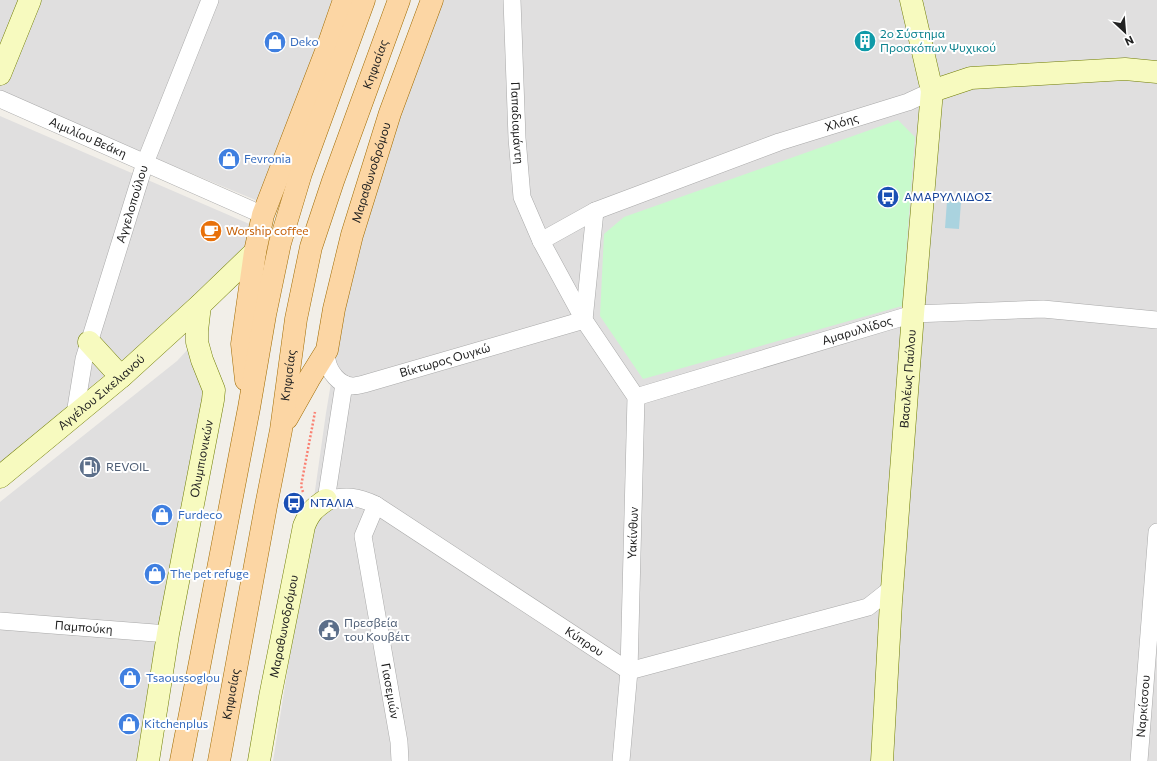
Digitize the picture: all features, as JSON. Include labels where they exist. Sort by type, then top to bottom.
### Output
[{"type":"main road","points":[[249,408],[242,344],[255,252],[264,215],[344,0]]},
{"type":"main road","points":[[181,761],[249,408],[265,315],[280,243],[301,173],[364,0]]},
{"type":"main road","name":"Κηφισίας","points":[[219,761],[281,430],[296,319],[311,247],[333,181],[399,0]]},
{"type":"main road","name":"Μαραθωνοδρόμου","points":[[327,350],[334,310],[352,235],[390,113],[432,0]]},
{"type":"main road","points":[[281,430],[327,350]]},
{"type":"street","points":[[0,74],[30,0]]},
{"type":"street","name":"Αγγελοπούλου","points":[[75,414],[84,359],[145,163],[210,0]]},
{"type":"street","name":"Παπαδιαμάντη","points":[[512,0],[516,138],[522,197],[541,242]]},
{"type":"street","name":"Βασιλέως Παύλου","points":[[882,761],[892,588],[932,91],[911,0]]},
{"type":"street","name":"Χλόης","points":[[541,242],[595,211],[779,142],[908,102],[932,91],[971,78],[1125,69],[1157,72]]},
{"type":"street","name":"Αιμιλίου Βεάκη","points":[[0,99],[264,215]]},
{"type":"street","points":[[584,320],[595,211]]},
{"type":"street","points":[[541,242],[584,320],[636,397]]},
{"type":"street","points":[[200,305],[255,252]]},
{"type":"street","name":"Αγγέλου Σικελιανού","points":[[0,477],[121,376],[200,305]]},
{"type":"street","name":"Ολυμπιονικών","points":[[148,761],[168,634],[213,400],[214,390],[202,360],[197,342],[200,305]]},
{"type":"street","name":"Αμαρυλλίδος","points":[[636,397],[913,314],[1043,309],[1157,320]]},
{"type":"street","name":"Βίκτωρος Ουγκώ","points":[[344,384],[352,386],[364,384],[584,320]]},
{"type":"street","points":[[89,342],[121,376]]},
{"type":"street","points":[[326,500],[344,384],[336,378],[330,370],[327,360],[327,350]]},
{"type":"street","name":"Υακίνθων","points":[[622,761],[629,671],[636,397]]},
{"type":"street","name":"Κύπρου","points":[[326,500],[338,496],[352,496],[376,504],[629,671]]},
{"type":"street","name":"Μαραθωνοδρόμου","points":[[259,761],[304,526],[308,515],[326,500]]},
{"type":"street","name":"Γιασεμιών","points":[[376,504],[363,536],[399,742],[400,761]]},
{"type":"street","name":"Ναρκίσσου","points":[[1139,761],[1157,532]]},
{"type":"street","points":[[629,671],[868,607],[892,588]]},
{"type":"street","points":[[868,607],[890,621]]},
{"type":"street","name":"Παμπούκη","points":[[0,621],[168,634]]},
{"type":"path","points":[[301,486],[315,413]]},
{"type":"shaded area","points":[[0,0],[332,0],[260,202],[0,94]]},
{"type":"shaded area","points":[[437,0],[1157,0],[1157,761],[273,761],[306,554],[326,413],[354,245]]},
{"type":"shaded area","points":[[0,116],[254,226],[253,237],[188,305],[0,463]]},
{"type":"shaded area","points":[[191,346],[211,383],[145,761],[0,761],[0,502],[177,361]]},
{"type":"green space","points":[[898,120],[915,137],[902,306],[643,379],[600,316],[604,234],[624,217]]},
{"type":"water","points":[[947,201],[961,202],[959,229],[945,228]]},
{"type":"place","name":"2ο Σύστημα Προσκόπων Ψυχικού","points":[[865,41]]},
{"type":"place","name":"Deko","points":[[275,42]]},
{"type":"place","name":"Fevronia","points":[[229,159]]},
{"type":"place","name":"ΑΜΑΡΥΛΛΙΔΟΣ","points":[[888,197]]},
{"type":"place","name":"Worship coffee","points":[[211,231]]},
{"type":"place","name":"REVOIL","points":[[90,467]]},
{"type":"place","name":"ΝΤΑΛΙΑ","points":[[294,503]]},
{"type":"place","name":"Furdeco","points":[[162,515]]},
{"type":"place","name":"The pet refuge","points":[[155,574]]},
{"type":"place","name":"Πρεσβεία του Κουβέιτ","points":[[329,630]]},
{"type":"place","name":"Tsaoussoglou","points":[[130,678]]},
{"type":"place","name":"Kitchenplus","points":[[129,724]]}]
